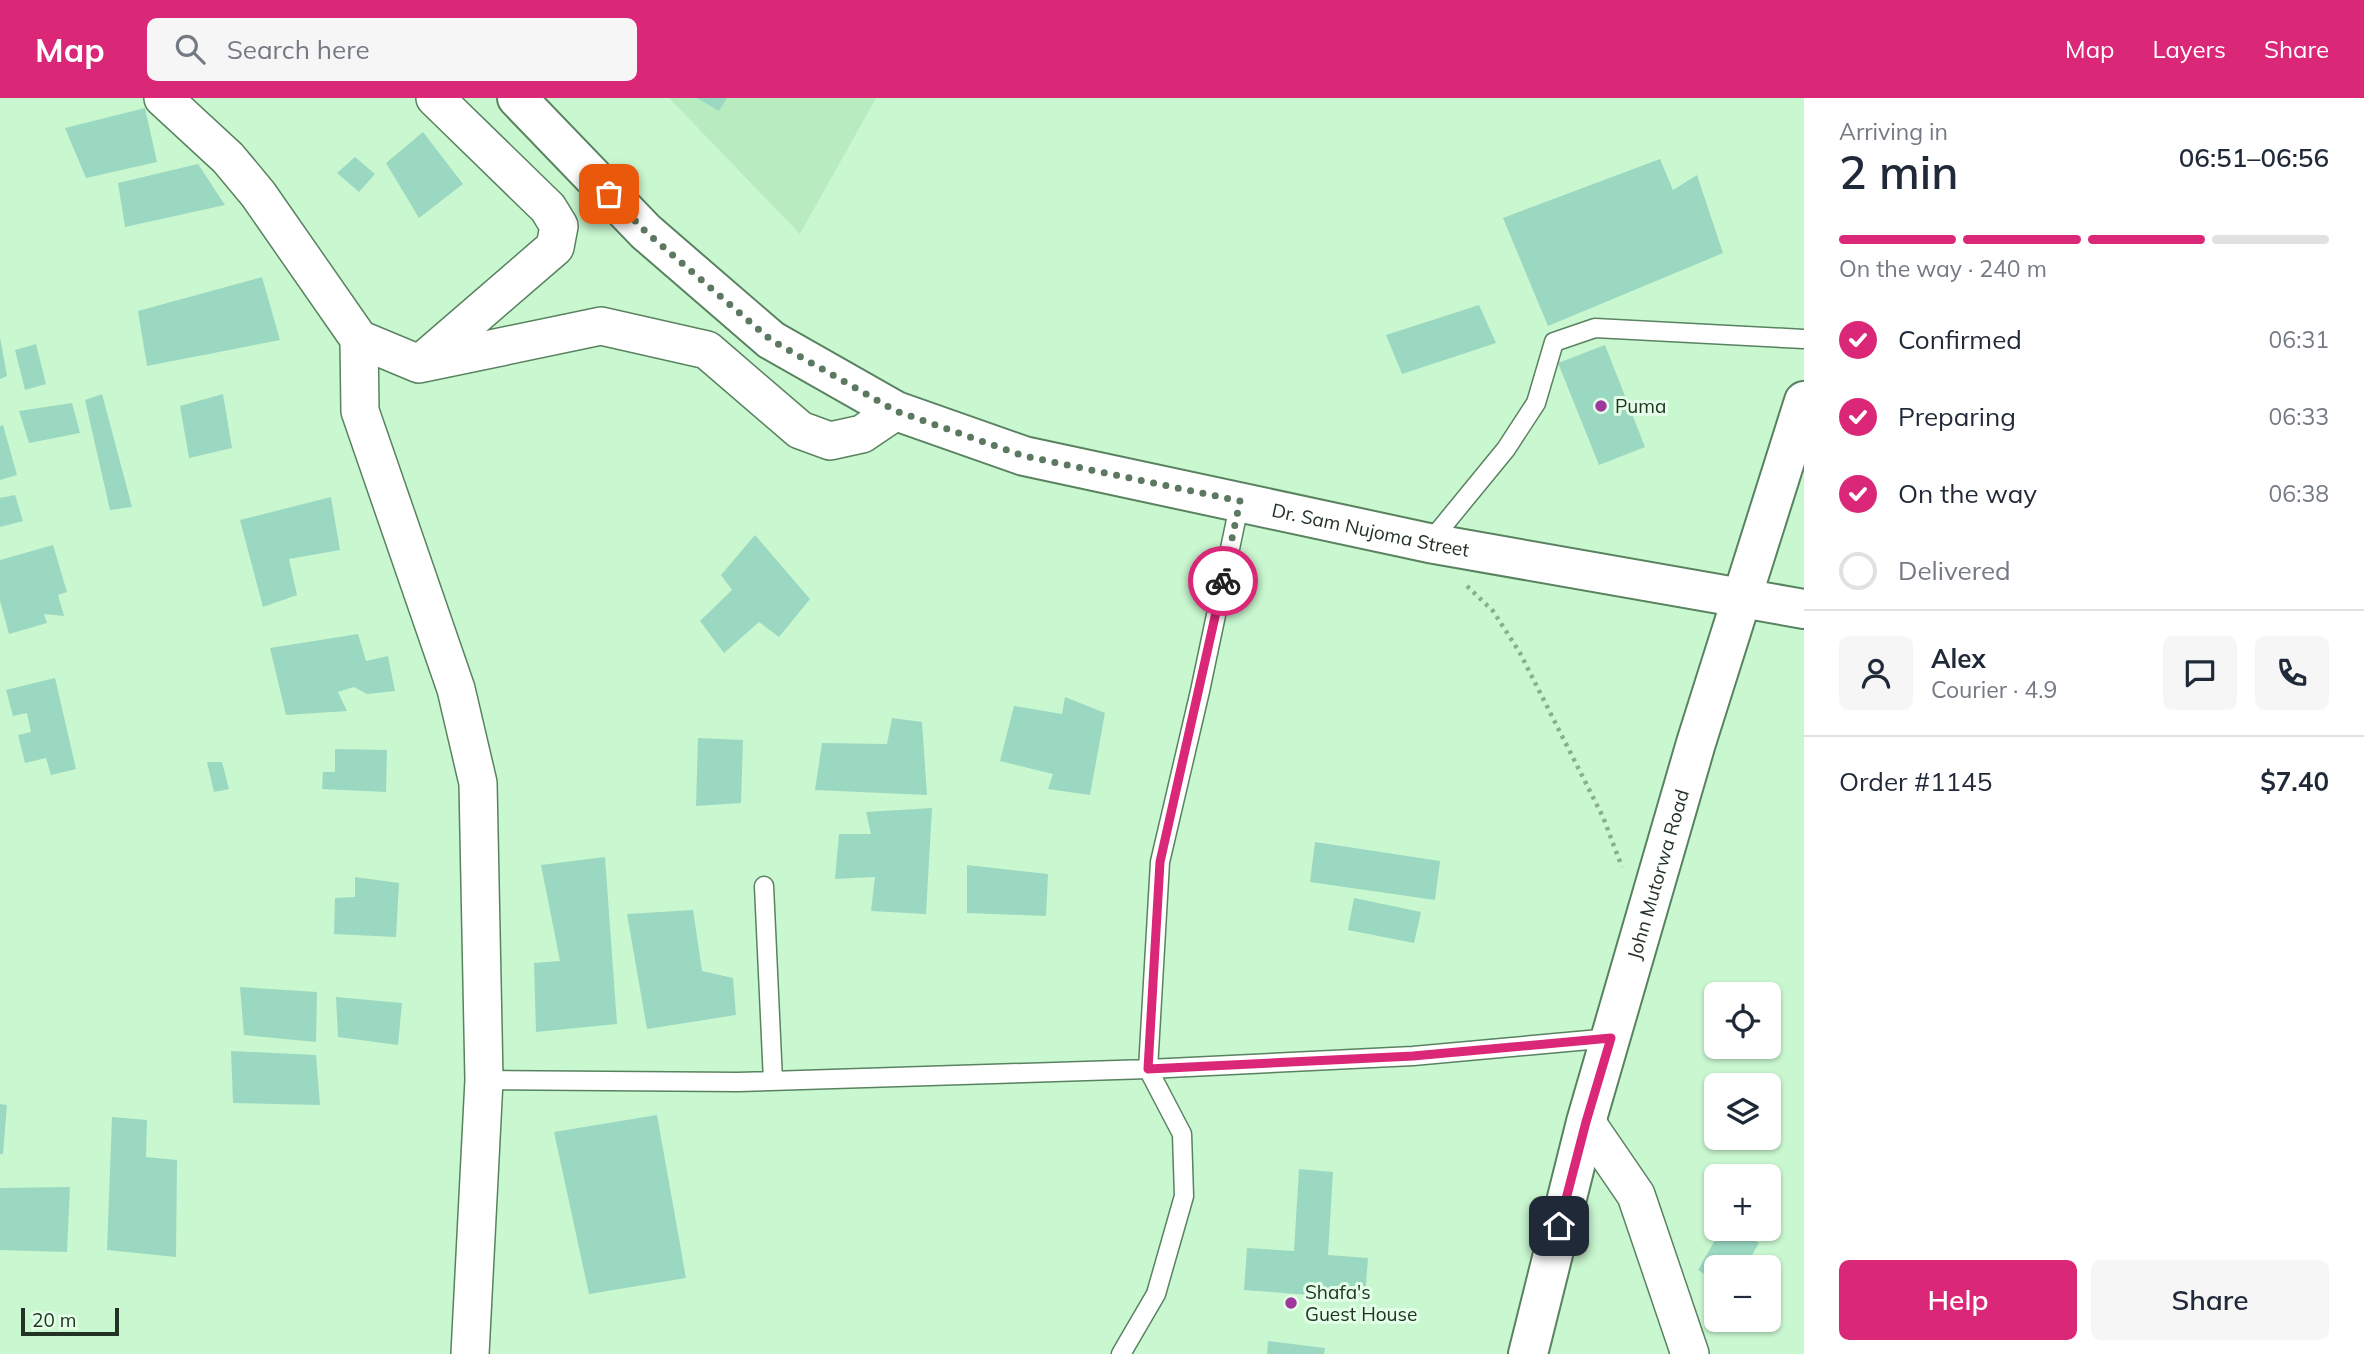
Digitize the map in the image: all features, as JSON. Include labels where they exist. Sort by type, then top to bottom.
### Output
[{"type":"street","points":[[163,98],[228,158],[258,194],[359,339],[419,365],[601,326],[707,350],[800,430],[830,441],[862,434],[896,411]]},
{"type":"street","points":[[419,365],[555,247],[559,226],[548,208],[435,98]]},
{"type":"street","name":"Dr. Sam Nujoma Street","points":[[517,98],[646,232],[771,340],[896,411],[1024,456],[1429,543],[1804,609]]},
{"type":"street","points":[[359,339],[360,411],[456,689],[478,783],[484,1080],[470,1354]]},
{"type":"street","name":"John Mutorwa Road","points":[[1528,1354],[1586,1122],[1696,743],[1804,401]]},
{"type":"street","points":[[1586,1122],[1636,1195],[1690,1354]]},
{"type":"lane","points":[[1429,543],[1506,449],[1536,404],[1554,342],[1594,328],[1804,339]]},
{"type":"lane","points":[[1121,1354],[1156,1294],[1184,1196],[1182,1134],[1148,1069],[1160,862],[1240,501]]},
{"type":"lane","points":[[764,886],[773,1082]]},
{"type":"lane","points":[[484,1080],[773,1082],[1148,1069],[1413,1056],[1611,1038]]},
{"type":"path","points":[[1429,543],[1493,611],[1520,653],[1603,817],[1624,875]]},
{"type":"shaded area","points":[[669,98],[876,98],[800,234]]},
{"type":"building","points":[[697,98],[727,98],[719,111]]},
{"type":"building","points":[[145,108],[157,162],[86,178],[65,128]]},
{"type":"building","points":[[423,132],[463,184],[419,218],[386,163]]},
{"type":"building","points":[[355,157],[375,174],[359,192],[337,173]]},
{"type":"building","points":[[1660,159],[1673,190],[1697,175],[1723,253],[1548,326],[1503,218]]},
{"type":"building","points":[[198,164],[225,205],[125,227],[118,183]]},
{"type":"building","points":[[262,277],[280,340],[147,366],[138,311]]},
{"type":"building","points":[[1479,305],[1496,343],[1402,374],[1386,335]]},
{"type":"building","points":[[0,337],[7,376],[0,379]]},
{"type":"building","points":[[36,344],[46,384],[25,390],[15,350]]},
{"type":"building","points":[[1605,345],[1645,447],[1599,465],[1558,363]]},
{"type":"building","points":[[102,394],[132,507],[110,510],[85,400]]},
{"type":"building","points":[[223,394],[232,448],[189,458],[180,406]]},
{"type":"building","points":[[72,403],[80,433],[29,443],[19,411]]},
{"type":"building","points":[[3,425],[17,475],[0,480],[0,426]]},
{"type":"building","points":[[15,495],[23,521],[0,527],[0,498]]},
{"type":"building","points":[[331,497],[340,550],[289,559],[297,595],[263,607],[240,520]]},
{"type":"building","points":[[755,535],[810,599],[779,637],[759,622],[724,653],[700,621],[732,590],[721,575]]},
{"type":"building","points":[[53,545],[67,592],[58,595],[64,616],[44,614],[47,623],[9,634],[0,601],[0,560]]},
{"type":"building","points":[[358,634],[366,661],[388,656],[395,691],[367,694],[354,687],[338,692],[347,711],[286,715],[270,648]]},
{"type":"building","points":[[55,678],[76,769],[51,775],[46,758],[25,763],[18,735],[31,732],[27,713],[13,716],[6,690]]},
{"type":"building","points":[[1065,697],[1105,713],[1090,795],[1048,789],[1053,774],[1000,761],[1014,706],[1062,714]]},
{"type":"building","points":[[892,718],[922,722],[927,795],[815,790],[822,743],[887,744]]},
{"type":"building","points":[[698,738],[743,740],[741,803],[696,806]]},
{"type":"building","points":[[335,749],[387,750],[386,792],[322,789],[323,772],[335,772]]},
{"type":"building","points":[[207,762],[222,762],[229,789],[214,792]]},
{"type":"building","points":[[932,808],[926,914],[871,911],[875,877],[835,879],[839,834],[871,834],[866,812]]},
{"type":"building","points":[[1315,842],[1440,861],[1435,900],[1310,882]]},
{"type":"building","points":[[605,857],[617,1024],[536,1032],[534,963],[560,961],[541,865]]},
{"type":"building","points":[[967,865],[1048,874],[1046,916],[967,913]]},
{"type":"building","points":[[355,877],[399,883],[396,937],[334,934],[335,898],[355,897]]},
{"type":"building","points":[[1354,898],[1421,912],[1414,943],[1348,930]]},
{"type":"building","points":[[693,910],[702,971],[733,978],[736,1015],[647,1029],[627,914]]},
{"type":"building","points":[[240,987],[317,992],[316,1042],[244,1035]]},
{"type":"building","points":[[336,997],[402,1003],[398,1045],[338,1037]]},
{"type":"building","points":[[231,1051],[316,1055],[320,1105],[233,1103]]},
{"type":"building","points":[[0,1104],[7,1105],[3,1154],[0,1154]]},
{"type":"building","points":[[657,1115],[686,1278],[589,1294],[554,1132]]},
{"type":"building","points":[[112,1117],[147,1120],[146,1157],[177,1160],[176,1257],[107,1250]]},
{"type":"building","points":[[1299,1169],[1333,1172],[1328,1255],[1368,1258],[1365,1299],[1244,1290],[1247,1248],[1294,1251]]},
{"type":"building","points":[[70,1187],[67,1252],[0,1250],[0,1188]]},
{"type":"building","points":[[1715,1241],[1759,1243],[1752,1255],[1707,1255]]},
{"type":"building","points":[[1704,1260],[1704,1274],[1698,1270]]},
{"type":"building","points":[[1268,1341],[1325,1348],[1324,1354],[1267,1354]]},
{"type":"way so far","points":[[609,194],[646,232],[771,340],[896,411],[1024,456],[1240,501],[1223,581]]},
{"type":"place","name":"Puma","points":[[1601,406]]},
{"type":"place","name":"Shafa's Guest House","points":[[1291,1303]]},
{"type":"route","points":[[1223,581],[1160,862],[1148,1069],[1413,1056],[1611,1038],[1559,1226]]}]
